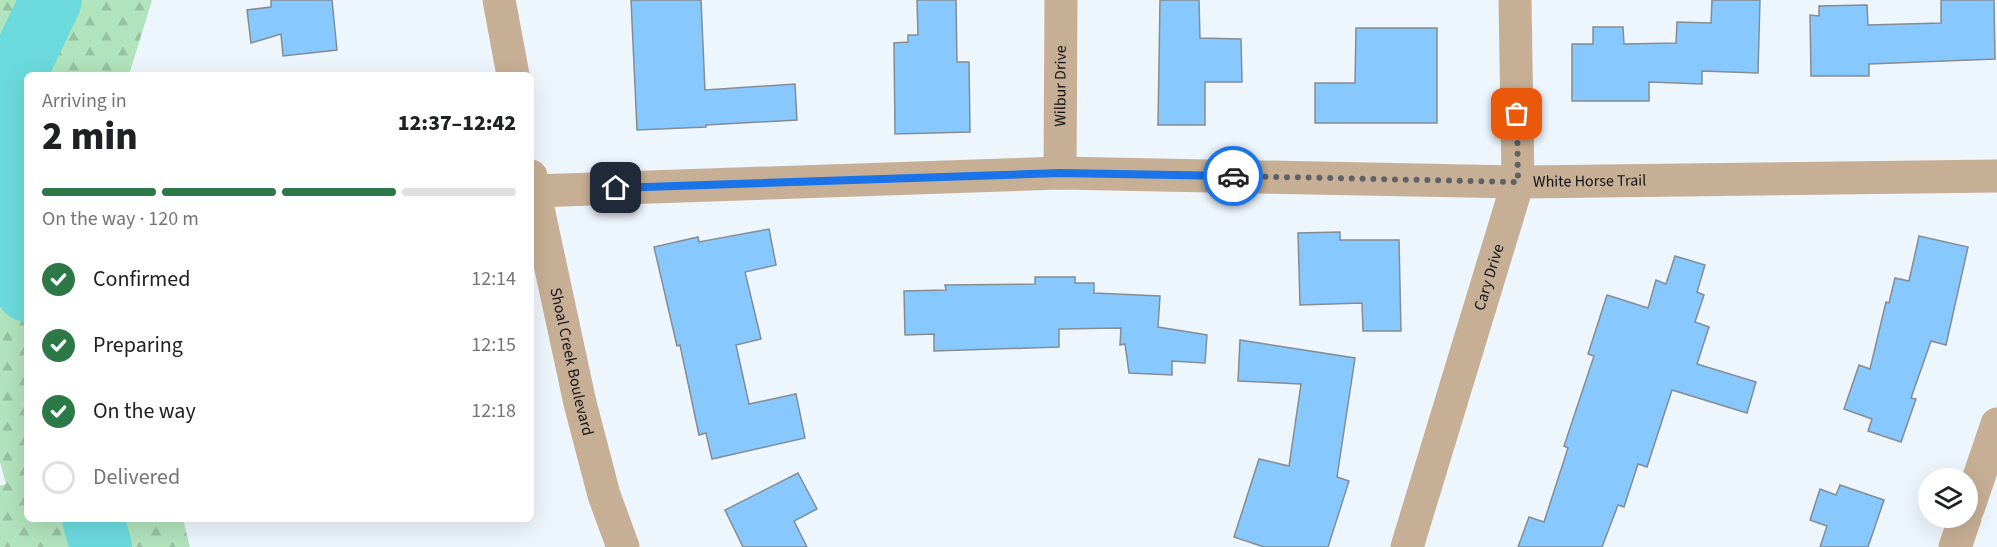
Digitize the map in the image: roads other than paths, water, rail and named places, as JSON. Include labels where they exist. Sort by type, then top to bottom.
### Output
[{"type":"street","points":[[499,0],[512,72]]},
{"type":"street","name":"Wilbur Drive","points":[[1060,173],[1061,0]]},
{"type":"street","name":"Cary Drive","points":[[1407,547],[1518,182],[1515,0]]},
{"type":"street","name":"White Horse Trail","points":[[534,183],[1060,173],[1518,182],[1997,176]]},
{"type":"street","name":"Shoal Creek Boulevard","points":[[534,192],[580,403],[604,495],[623,547]]},
{"type":"street","points":[[1978,480],[1997,424]]},
{"type":"street","points":[[1955,547],[1962,528]]},
{"type":"waterway","points":[[24,280],[3,202],[17,71],[51,0]]},
{"type":"waterway","points":[[94,522],[101,547]]}]
